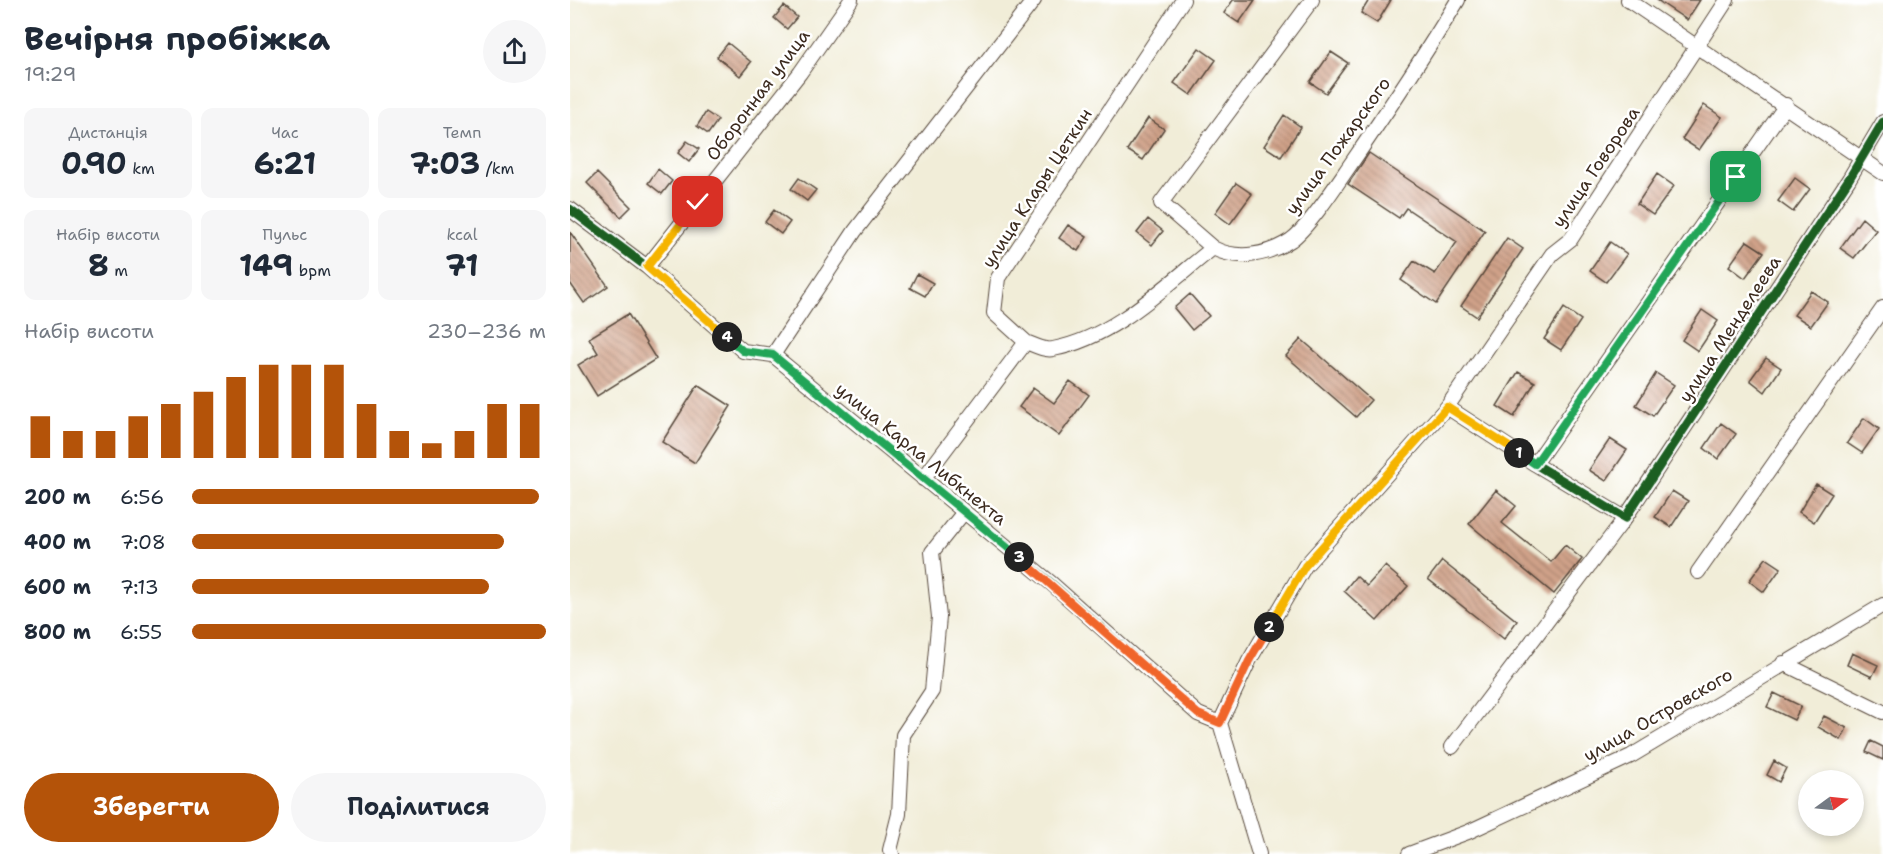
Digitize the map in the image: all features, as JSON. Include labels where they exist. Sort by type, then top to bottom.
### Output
[{"type":"street","name":"Оборонная улица","points":[[647,267],[800,73],[850,0]]},
{"type":"street","points":[[570,209],[647,267],[743,351],[773,355],[855,231],[1034,0]]},
{"type":"street","name":"улица Клары Цеткин","points":[[1026,342],[994,313],[998,278],[1183,0]]},
{"type":"street","points":[[923,478],[1026,342],[1050,350],[1092,336],[1128,315],[1213,248],[1161,203],[1312,0]]},
{"type":"street","name":"улица Пожарского","points":[[1213,248],[1221,252],[1252,256],[1292,239],[1336,185],[1418,67],[1458,0]]},
{"type":"street","points":[[1628,0],[1862,156],[1883,173]]},
{"type":"street","name":"улица Говорова","points":[[1220,723],[1249,661],[1305,566],[1447,407],[1552,254],[1571,239],[1727,0]]},
{"type":"street","points":[[1535,464],[1786,105]]},
{"type":"street","name":"улица Менделеева","points":[[1452,747],[1625,518],[1883,122]]},
{"type":"street","points":[[1698,572],[1883,308]]},
{"type":"street","name":"улица Карла Либкнехта","points":[[773,355],[1051,583],[1198,714],[1220,723]]},
{"type":"street","points":[[1447,407],[1535,464],[1625,518]]},
{"type":"street","points":[[892,854],[890,850],[900,802],[903,735],[932,691],[939,617],[932,552],[964,512]]},
{"type":"street","name":"улица Островского","points":[[1409,854],[1468,832],[1630,756],[1883,605]]},
{"type":"street","points":[[1783,663],[1883,712]]},
{"type":"street","points":[[1220,723],[1259,854]]},
{"type":"building","points":[[1233,0],[1255,0],[1239,23],[1224,13]]},
{"type":"building","points":[[1369,0],[1391,0],[1377,23],[1361,13]]},
{"type":"building","points":[[1657,0],[1700,0],[1687,20]]},
{"type":"building","points":[[784,6],[797,17],[787,29],[774,18]]},
{"type":"building","points":[[728,43],[751,62],[740,76],[717,57]]},
{"type":"building","points":[[1199,48],[1216,60],[1191,95],[1174,83]]},
{"type":"building","points":[[1331,52],[1348,63],[1326,93],[1310,82]]},
{"type":"building","points":[[1704,105],[1722,117],[1699,150],[1682,139]]},
{"type":"building","points":[[706,112],[718,120],[708,134],[697,126]]},
{"type":"building","points":[[1284,115],[1301,127],[1281,157],[1264,146]]},
{"type":"building","points":[[1148,118],[1164,129],[1143,160],[1127,150]]},
{"type":"building","points":[[687,141],[699,149],[689,162],[678,153]]},
{"type":"building","points":[[1369,153],[1485,231],[1436,304],[1401,280],[1414,261],[1435,274],[1457,242],[1406,208],[1399,218],[1348,184]]},
{"type":"building","points":[[658,169],[672,181],[662,194],[648,183]]},
{"type":"building","points":[[597,173],[631,207],[621,217],[587,183]]},
{"type":"building","points":[[1657,174],[1674,186],[1653,215],[1637,204]]},
{"type":"building","points":[[799,178],[816,190],[807,201],[791,189]]},
{"type":"building","points":[[1795,178],[1810,189],[1793,212],[1778,201]]},
{"type":"building","points":[[1236,183],[1252,194],[1230,224],[1215,213]]},
{"type":"building","points":[[774,210],[790,222],[781,234],[765,222]]},
{"type":"building","points":[[1862,218],[1876,230],[1854,258],[1840,248]]},
{"type":"building","points":[[1148,219],[1163,231],[1152,245],[1137,233]]},
{"type":"building","points":[[1068,225],[1087,237],[1078,251],[1059,238]]},
{"type":"building","points":[[570,232],[608,286],[584,303],[570,283]]},
{"type":"building","points":[[1507,238],[1523,249],[1477,317],[1461,306]]},
{"type":"building","points":[[1747,241],[1764,252],[1745,278],[1729,266]]},
{"type":"building","points":[[1610,242],[1627,254],[1606,282],[1590,271]]},
{"type":"building","points":[[917,274],[933,283],[925,296],[910,288]]},
{"type":"building","points":[[1811,291],[1828,302],[1811,326],[1794,315]]},
{"type":"building","points":[[1190,294],[1209,316],[1192,330],[1174,308]]},
{"type":"building","points":[[1564,308],[1581,320],[1561,350],[1544,339]]},
{"type":"building","points":[[1702,310],[1718,321],[1698,351],[1682,340]]},
{"type":"building","points":[[628,314],[656,359],[597,396],[578,365],[598,353],[589,338]]},
{"type":"building","points":[[1301,339],[1371,400],[1356,417],[1286,356]]},
{"type":"building","points":[[1766,358],[1781,368],[1765,392],[1750,380]]},
{"type":"building","points":[[1518,372],[1535,382],[1514,417],[1497,406]]},
{"type":"building","points":[[1656,373],[1674,385],[1653,416],[1636,405]]},
{"type":"building","points":[[1070,381],[1089,395],[1059,436],[1019,407],[1033,388],[1054,403]]},
{"type":"building","points":[[698,385],[731,406],[695,463],[662,442]]},
{"type":"building","points":[[1864,418],[1879,429],[1862,453],[1847,443]]},
{"type":"building","points":[[1721,423],[1736,434],[1718,459],[1704,448]]},
{"type":"building","points":[[1610,439],[1627,450],[1606,481],[1589,470]]},
{"type":"building","points":[[1816,484],[1832,494],[1814,522],[1799,512]]},
{"type":"building","points":[[1496,490],[1516,506],[1502,523],[1551,562],[1565,545],[1582,559],[1554,594],[1469,524]]},
{"type":"building","points":[[1672,491],[1688,501],[1671,527],[1655,517]]},
{"type":"building","points":[[1766,558],[1781,568],[1764,592],[1749,581]]},
{"type":"building","points":[[1442,561],[1517,621],[1504,639],[1428,579]]},
{"type":"building","points":[[1385,566],[1408,586],[1377,621],[1344,591],[1356,576],[1367,586]]},
{"type":"building","points":[[1852,653],[1878,665],[1872,677],[1847,665]]},
{"type":"building","points":[[1774,693],[1801,706],[1794,720],[1767,707]]},
{"type":"building","points":[[1824,716],[1847,728],[1841,740],[1818,727]]},
{"type":"building","points":[[1871,741],[1883,747],[1883,760],[1866,752]]},
{"type":"building","points":[[1774,761],[1786,768],[1779,782],[1767,775]]},
{"type":"cycle path","points":[[570,209],[647,267],[743,351],[773,355],[1051,583],[1198,714],[1220,723],[1249,661],[1305,566],[1447,407],[1535,464],[1625,518],[1849,179],[1883,122]]},
{"type":"route","points":[[698,202],[647,267],[743,351],[773,355],[1051,583],[1198,714],[1220,723],[1249,661],[1305,566],[1399,458],[1447,407],[1535,464],[1736,177]]}]
